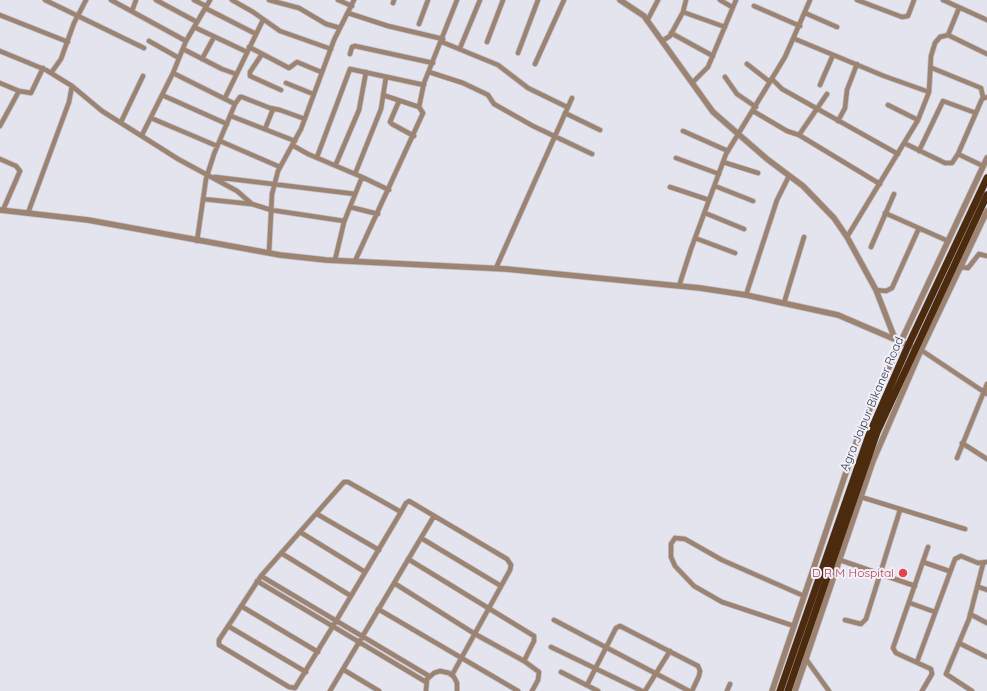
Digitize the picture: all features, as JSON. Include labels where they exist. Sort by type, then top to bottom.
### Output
[{"type":"highway","name":"Agra Jaipur Bikaner Road","points":[[788,691],[890,402],[987,178]]},
{"type":"highway","name":"Agra Jaipur Bikaner Road","points":[[780,691],[862,453],[985,204],[987,195]]},
{"type":"street","points":[[45,0],[144,48]]},
{"type":"street","points":[[51,73],[61,59],[77,16],[86,0]]},
{"type":"street","points":[[111,0],[186,41]]},
{"type":"street","points":[[132,11],[136,0]]},
{"type":"street","points":[[156,0],[214,37],[247,52]]},
{"type":"street","points":[[194,0],[256,34]]},
{"type":"street","points":[[142,135],[173,73],[186,41],[210,0]]},
{"type":"street","points":[[232,0],[253,12],[280,31],[331,49]]},
{"type":"street","points":[[269,0],[299,8],[326,24],[340,28]]},
{"type":"street","points":[[338,0],[352,6]]},
{"type":"street","points":[[269,253],[274,184],[280,168],[305,119],[321,72],[354,0]]},
{"type":"street","points":[[419,24],[428,0]]},
{"type":"street","points":[[419,107],[424,86],[457,0]]},
{"type":"street","points":[[460,48],[480,0]]},
{"type":"street","points":[[487,42],[503,0]]},
{"type":"street","points":[[518,53],[538,0]]},
{"type":"street","points":[[535,64],[564,0]]},
{"type":"street","points":[[620,0],[644,16],[680,64],[713,112],[822,204],[847,237],[876,290],[897,341]]},
{"type":"street","points":[[647,21],[658,0]]},
{"type":"street","points":[[662,41],[672,33],[683,12],[686,0]]},
{"type":"street","points":[[720,0],[732,7]]},
{"type":"street","points":[[692,83],[708,68],[736,0]]},
{"type":"street","points":[[856,0],[902,17],[908,16],[914,0]]},
{"type":"street","points":[[943,0],[987,20]]},
{"type":"street","points":[[679,286],[723,162],[728,151],[795,39],[808,1]]},
{"type":"street","points":[[754,6],[800,26]]},
{"type":"street","points":[[948,35],[959,8]]},
{"type":"street","points":[[683,12],[725,27]]},
{"type":"street","points":[[348,13],[388,26],[442,40],[498,65],[528,88],[567,107]]},
{"type":"street","points":[[805,13],[837,27]]},
{"type":"street","points":[[0,15],[68,42]]},
{"type":"street","points":[[225,98],[263,20]]},
{"type":"street","points":[[672,33],[713,56]]},
{"type":"street","points":[[847,237],[918,120],[929,92],[932,56],[935,43],[940,37],[948,35],[987,54]]},
{"type":"street","points":[[202,59],[214,37]]},
{"type":"street","points":[[795,39],[884,76],[929,92]]},
{"type":"street","points":[[149,41],[179,58]]},
{"type":"street","points":[[350,54],[352,47],[355,46],[433,63]]},
{"type":"street","points":[[249,47],[289,68],[297,62],[321,72]]},
{"type":"street","points":[[183,49],[236,74]]},
{"type":"street","points":[[0,51],[43,68],[72,86],[102,111],[178,158],[237,191],[252,204]]},
{"type":"street","points":[[262,54],[250,72],[250,76],[281,90]]},
{"type":"street","points":[[820,85],[833,55]]},
{"type":"street","points":[[747,64],[782,89],[898,154]]},
{"type":"street","points":[[838,121],[845,108],[847,90],[857,64]]},
{"type":"street","points":[[0,83],[19,91],[31,93],[43,68]]},
{"type":"street","points":[[904,143],[948,164],[954,160],[958,154],[976,113],[985,97],[981,88],[932,68]]},
{"type":"street","points":[[317,157],[348,71],[353,69],[424,86]]},
{"type":"street","points":[[336,164],[359,110],[366,72]]},
{"type":"street","points":[[430,72],[463,83],[488,95],[494,104],[554,137],[592,154]]},
{"type":"street","points":[[173,73],[235,104]]},
{"type":"street","points":[[121,122],[143,76]]},
{"type":"street","points":[[355,174],[378,118],[386,77]]},
{"type":"street","points":[[725,77],[737,94],[754,109],[787,131],[799,135],[880,184]]},
{"type":"street","points":[[286,83],[313,94]]},
{"type":"street","points":[[28,213],[69,102],[72,86]]},
{"type":"street","points":[[0,126],[19,91]]},
{"type":"street","points":[[799,135],[827,94]]},
{"type":"street","points":[[162,95],[227,124]]},
{"type":"street","points":[[355,261],[414,136],[423,113],[419,107],[383,95]]},
{"type":"street","points":[[197,241],[208,174],[235,104],[240,97],[305,119]]},
{"type":"street","points":[[496,268],[572,98]]},
{"type":"street","points":[[919,151],[943,100],[976,113]]},
{"type":"street","points":[[399,101],[390,122],[414,136]]},
{"type":"street","points":[[888,105],[918,120]]},
{"type":"street","points":[[265,129],[274,109]]},
{"type":"street","points":[[565,113],[600,130]]},
{"type":"street","points":[[231,116],[265,129],[294,143],[317,157],[336,164],[389,190]]},
{"type":"street","points":[[151,118],[218,146]]},
{"type":"street","points":[[683,130],[728,151]]},
{"type":"street","points":[[220,141],[280,168]]},
{"type":"street","points":[[958,154],[983,166]]},
{"type":"street","points":[[676,158],[719,174]]},
{"type":"street","points":[[772,691],[856,443],[897,341],[948,241],[987,158]]},
{"type":"street","points":[[0,159],[16,166],[20,171],[2,210],[88,220],[269,253],[335,260],[496,268],[679,286],[746,295],[838,315],[914,348],[985,393]]},
{"type":"street","points":[[723,162],[758,173]]},
{"type":"street","points":[[746,295],[777,200],[789,176]]},
{"type":"street","points":[[213,177],[354,194]]},
{"type":"street","points":[[335,260],[344,221],[362,177]]},
{"type":"street","points":[[715,186],[754,201]]},
{"type":"street","points":[[670,188],[709,200]]},
{"type":"street","points":[[871,247],[894,194]]},
{"type":"street","points":[[203,199],[252,204],[271,210],[344,221]]},
{"type":"street","points":[[350,207],[378,214]]},
{"type":"street","points":[[914,348],[960,267],[987,211]]},
{"type":"street","points":[[704,213],[744,229]]},
{"type":"street","points":[[886,213],[948,241]]},
{"type":"street","points":[[876,290],[886,291],[892,288],[919,228]]},
{"type":"street","points":[[784,303],[804,237]]},
{"type":"street","points":[[695,238],[735,253]]},
{"type":"street","points":[[960,267],[968,268],[979,254],[987,256]]},
{"type":"street","points":[[956,458],[985,393],[987,384]]},
{"type":"street","points":[[962,443],[987,460]]},
{"type":"street","points":[[795,691],[861,497],[871,458]]},
{"type":"street","points":[[401,512],[345,482],[257,581],[219,640],[219,645],[293,689],[296,687],[409,501],[510,562],[510,570],[452,675]]},
{"type":"street","points":[[861,497],[965,529]]},
{"type":"street","points":[[845,620],[858,623],[864,622],[881,575],[900,510]]},
{"type":"street","points":[[317,514],[379,550]]},
{"type":"street","points":[[330,691],[344,670],[378,609],[434,516]]},
{"type":"street","points":[[300,532],[365,572]]},
{"type":"street","points":[[421,538],[501,586]]},
{"type":"street","points":[[794,626],[722,602],[694,586],[675,566],[671,557],[671,544],[675,538],[685,540],[722,560],[804,596]]},
{"type":"street","points":[[922,691],[932,672],[929,667],[896,654],[893,648],[910,603],[928,547]]},
{"type":"street","points":[[281,553],[351,596]]},
{"type":"street","points":[[917,662],[949,571],[955,559],[958,557],[981,563],[979,587],[946,674],[972,691]]},
{"type":"street","points":[[408,559],[534,636],[534,641],[524,661]]},
{"type":"street","points":[[840,560],[915,586]]},
{"type":"street","points":[[923,562],[949,571]]},
{"type":"street","points":[[261,576],[429,676]]},
{"type":"street","points":[[257,581],[426,682]]},
{"type":"street","points":[[394,583],[475,634],[524,661],[539,672],[538,680],[532,691]]},
{"type":"street","points":[[979,587],[987,590]]},
{"type":"street","points":[[910,603],[935,612]]},
{"type":"street","points":[[241,606],[318,652]]},
{"type":"street","points":[[378,609],[518,691]]},
{"type":"street","points":[[970,614],[987,623]]},
{"type":"street","points":[[554,620],[607,647],[691,691],[699,676],[700,668],[620,626],[616,628],[607,647],[587,685]]},
{"type":"street","points":[[228,626],[306,672]]},
{"type":"street","points":[[959,643],[987,656]]},
{"type":"street","points":[[551,647],[642,691]]},
{"type":"street","points":[[645,691],[670,652]]},
{"type":"street","points":[[806,659],[829,691]]},
{"type":"street","points":[[344,670],[379,691]]},
{"type":"street","points":[[426,691],[426,682],[429,676],[440,671],[452,675],[457,682],[456,691]]},
{"type":"street","points":[[561,672],[598,691]]},
{"type":"street","points":[[727,691],[730,684]]},
{"type":"place","name":"D R M Hospital","points":[[903,573]]}]
